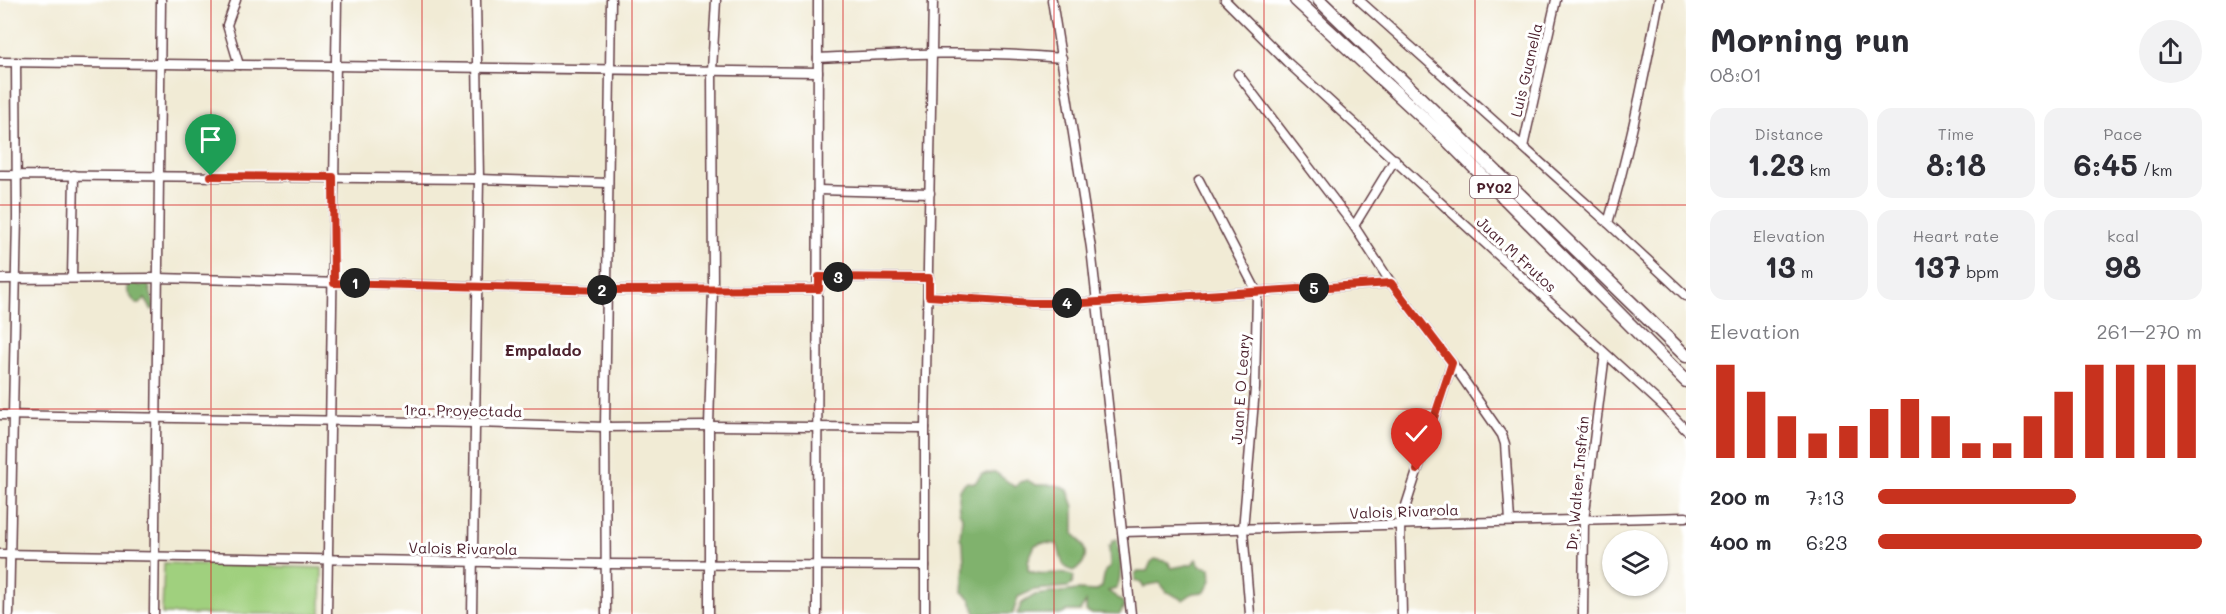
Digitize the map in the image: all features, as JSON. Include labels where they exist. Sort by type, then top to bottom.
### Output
[{"type":"highway","name":"PY02","points":[[1296,0],[1445,138],[1686,381]]},
{"type":"highway","name":"PY02","points":[[1319,0],[1686,356]]},
{"type":"street","points":[[154,614],[161,0]]},
{"type":"street","points":[[236,0],[227,25],[239,64]]},
{"type":"street","points":[[327,614],[332,420],[333,177],[337,0]]},
{"type":"street","points":[[472,614],[478,287],[476,0]]},
{"type":"street","points":[[606,614],[605,427],[611,0]]},
{"type":"street","points":[[709,614],[712,70],[716,0]]},
{"type":"street","points":[[817,614],[818,0]]},
{"type":"street","points":[[925,614],[925,428],[933,0]]},
{"type":"street","points":[[1052,0],[1090,237],[1131,614]]},
{"type":"street","name":"Juan M Frutos","points":[[1225,0],[1287,62],[1663,406],[1686,430]]},
{"type":"street","points":[[1359,0],[1686,296]]},
{"type":"street","name":"Luis Guanella","points":[[1523,147],[1556,0]]},
{"type":"street","points":[[1608,223],[1625,167],[1642,93],[1659,0]]},
{"type":"street","points":[[818,58],[932,53],[1018,54],[1062,58]]},
{"type":"street","points":[[0,62],[818,72]]},
{"type":"street","points":[[9,614],[16,62]]},
{"type":"street","points":[[1238,74],[1354,226],[1391,283],[1452,363],[1504,440],[1510,521]]},
{"type":"street","points":[[1354,226],[1395,159]]},
{"type":"street","points":[[0,174],[478,179],[608,183]]},
{"type":"street","points":[[72,278],[74,175]]},
{"type":"street","name":"Juan E O Leary","points":[[1198,180],[1257,292],[1255,389],[1243,530],[1250,614]]},
{"type":"street","points":[[818,190],[930,193]]},
{"type":"street","points":[[819,277],[929,278]]},
{"type":"street","points":[[0,279],[158,278],[607,290],[819,289]]},
{"type":"street","points":[[929,296],[1032,303],[1083,303],[1097,300],[1391,283]]},
{"type":"street","name":"Dr. Walter Insfrán","points":[[1583,614],[1584,520],[1605,354]]},
{"type":"street","points":[[1402,614],[1400,524],[1452,363]]},
{"type":"street","name":"1ra. Proyectada","points":[[0,415],[605,427],[925,428]]},
{"type":"street","name":"Valois Rivarola","points":[[1123,532],[1686,517]]},
{"type":"street","name":"Valois Rivarola","points":[[0,554],[606,564],[925,566]]},
{"type":"green space","points":[[133,279],[140,286],[148,283],[155,308],[152,310],[145,299],[140,304],[136,304],[128,293],[127,280]]},
{"type":"green space","points":[[995,472],[1015,487],[1027,480],[1036,485],[1057,485],[1068,490],[1074,507],[1074,534],[1082,543],[1085,558],[1080,567],[1074,571],[1063,564],[1057,544],[1035,545],[1028,561],[1028,570],[1039,573],[1068,574],[1074,576],[1072,584],[1068,587],[1034,590],[1018,597],[1013,614],[975,614],[971,599],[962,592],[964,564],[963,544],[960,537],[962,517],[959,511],[958,496],[959,489],[967,482],[975,483],[982,474]]},
{"type":"green space","points":[[1117,539],[1121,564],[1120,577],[1116,589],[1108,591],[1122,601],[1124,606],[1120,614],[1090,613],[1086,611],[1086,602],[1080,611],[1067,611],[1063,614],[1017,614],[1022,603],[1035,595],[1078,590],[1095,591],[1102,587],[1105,571],[1110,567],[1109,546]]},
{"type":"green space","points":[[1155,559],[1168,562],[1172,568],[1192,564],[1196,559],[1200,566],[1210,568],[1211,580],[1205,592],[1193,593],[1183,600],[1167,592],[1160,583],[1147,585],[1144,588],[1141,583],[1135,581],[1135,574],[1138,571],[1147,571]]},
{"type":"green space","points":[[164,563],[322,568],[321,614],[162,614]]},
{"type":"district","name":"Empalado","points":[[543,349]]},
{"type":"route","points":[[211,176],[333,177],[334,283],[607,290],[819,289],[819,277],[929,278],[929,296],[1032,303],[1083,303],[1097,300],[1391,283],[1452,363],[1417,470]]}]
